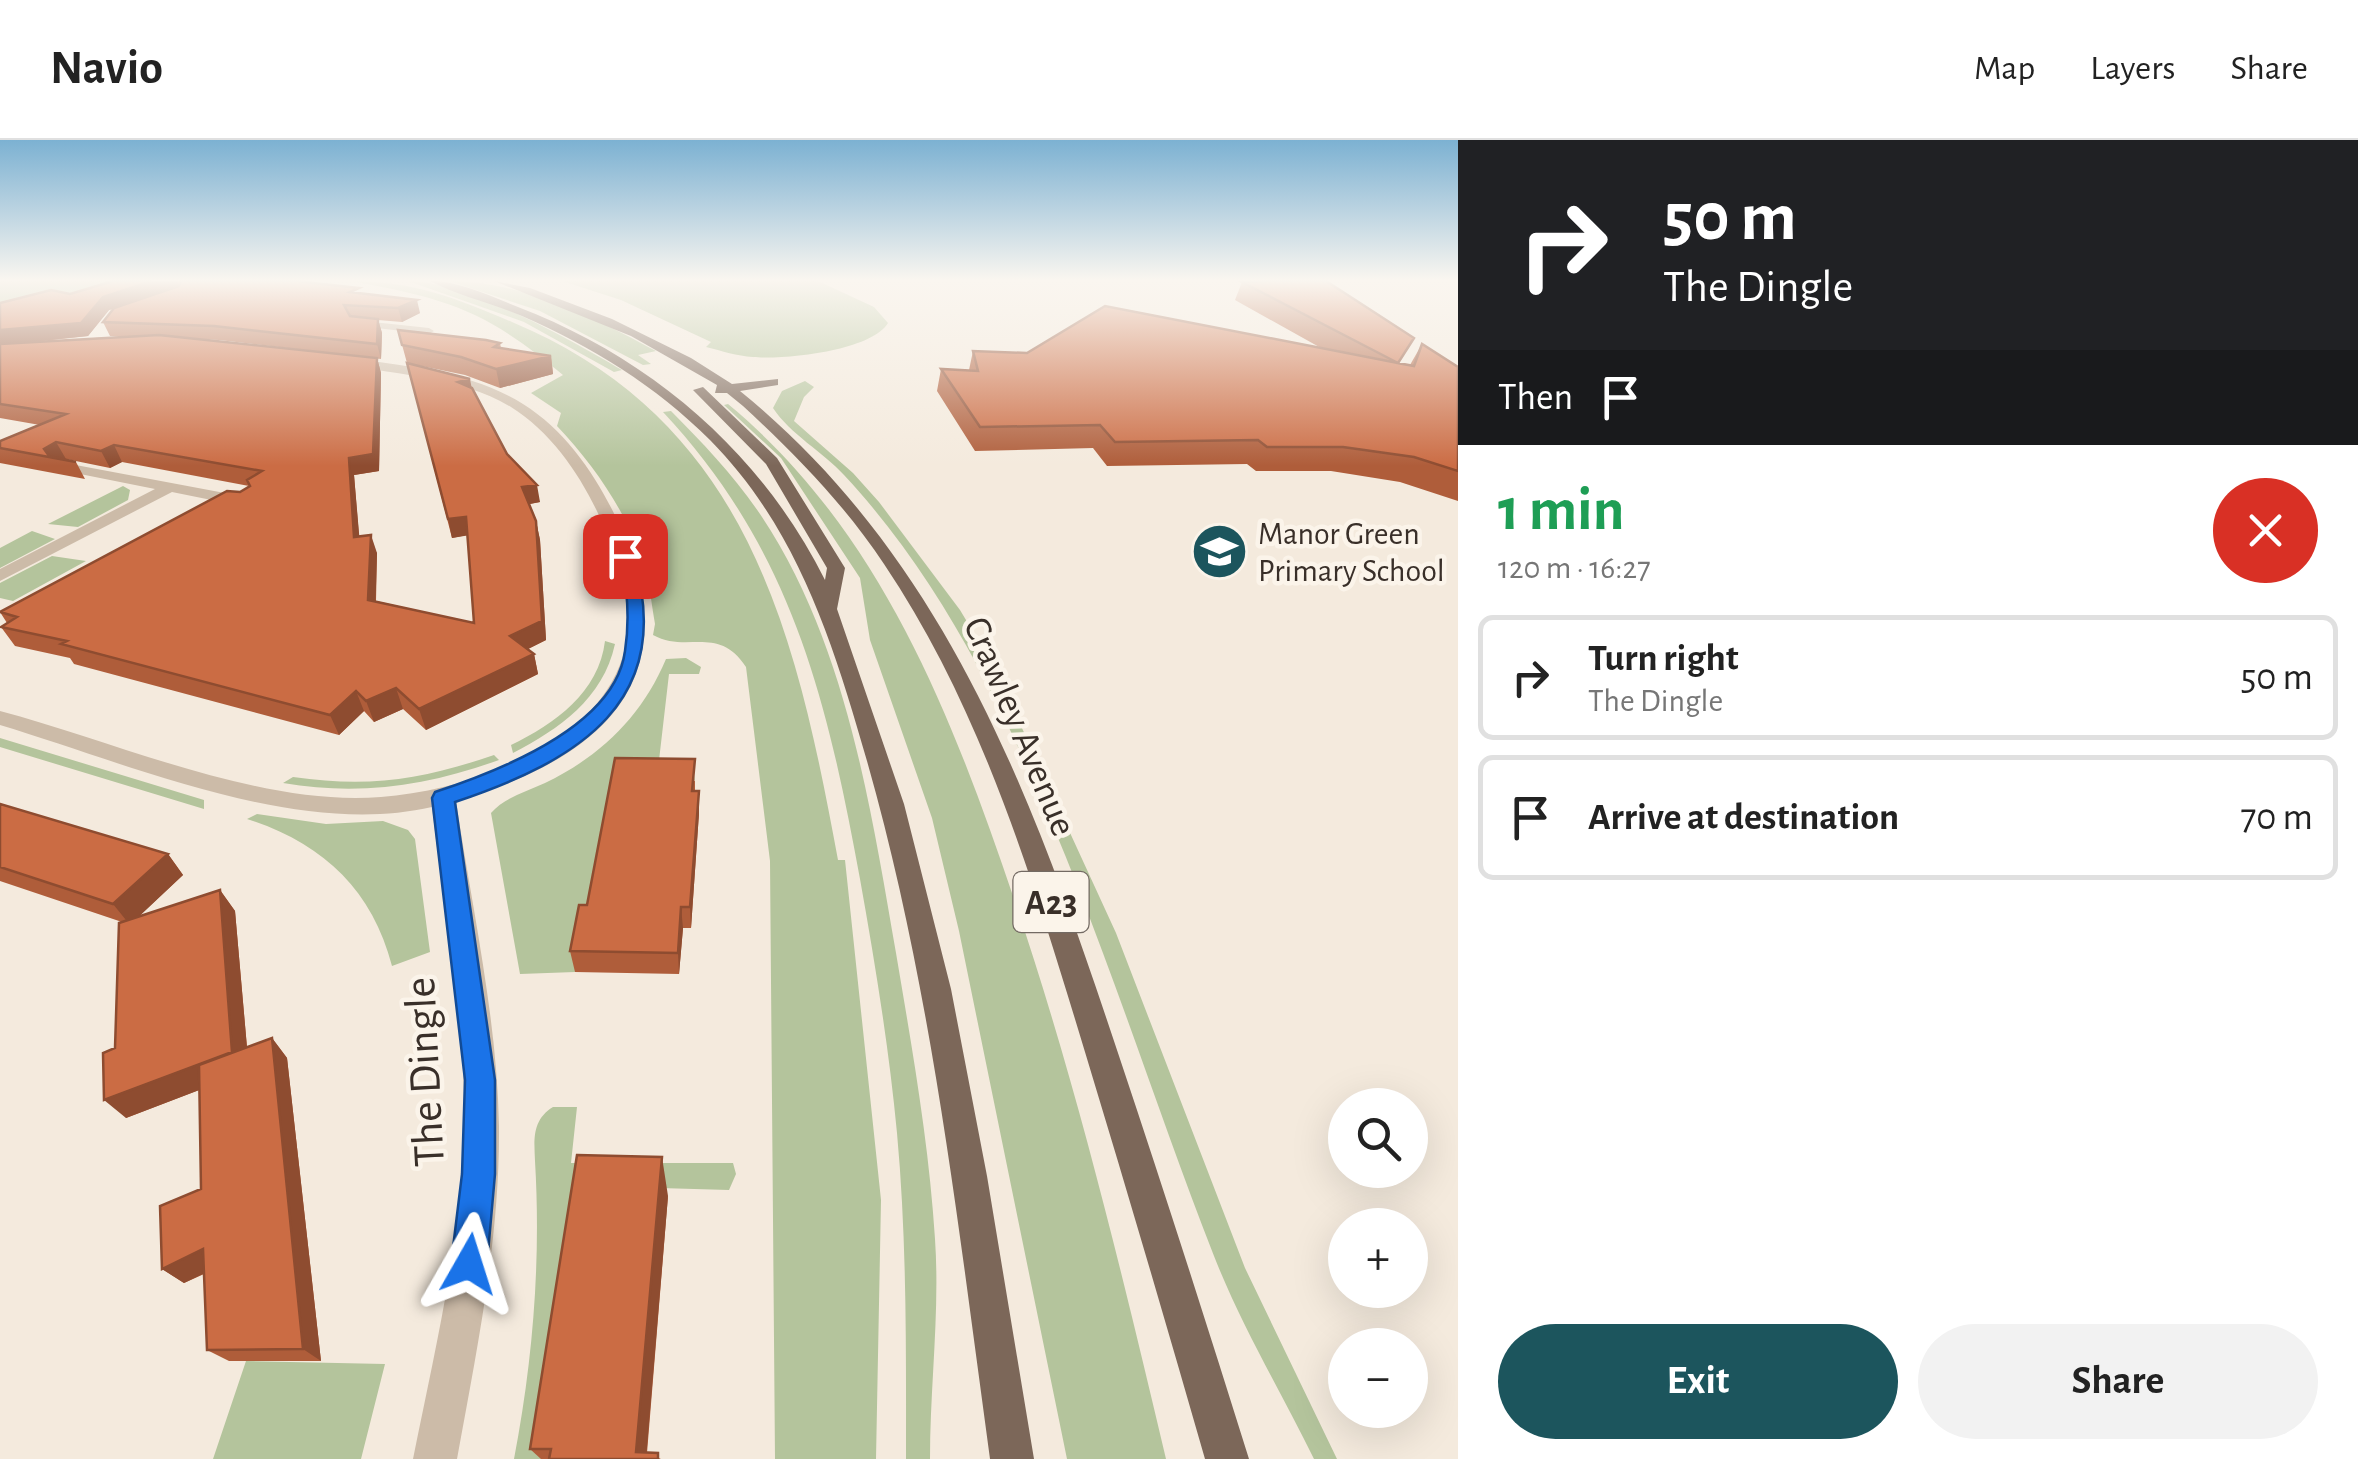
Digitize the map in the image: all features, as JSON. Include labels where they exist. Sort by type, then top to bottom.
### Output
[{"type":"main road","points":[[585,343],[650,381],[688,411],[747,470],[778,512],[830,608],[879,759],[938,992],[1012,1459]]},
{"type":"main road","name":"Crawley Avenue","points":[[650,343],[723,380],[820,469],[870,528],[918,598],[958,668],[1064,935],[1227,1459]]},
{"type":"main road","points":[[650,381],[699,390],[723,380]]},
{"type":"main road","points":[[699,390],[702,381],[774,382],[757,390],[753,409]]},
{"type":"main road","points":[[699,390],[772,461],[806,513],[836,568],[830,608]]},
{"type":"street","points":[[0,718],[290,802],[366,807],[443,798],[480,785],[551,752],[588,726],[608,704],[626,680],[635,652],[634,587],[619,542],[582,468],[531,415],[502,398],[458,380],[322,358]]},
{"type":"street","points":[[65,468],[246,502]]},
{"type":"street","points":[[0,576],[169,488]]},
{"type":"street","name":"The Dingle","points":[[435,1459],[466,1294],[478,1174],[480,1080],[443,798]]},
{"type":"green space","points":[[521,343],[551,343],[592,364],[657,416],[708,476],[748,543],[779,616],[803,694],[838,860],[845,860],[881,1200],[876,1459],[775,1459],[770,861],[746,667],[735,654],[713,643],[678,642],[653,635],[655,624],[646,572],[625,520],[583,455],[557,426],[561,413],[531,393],[563,375]]},
{"type":"green space","points":[[561,343],[572,343],[622,370],[614,372]]},
{"type":"green space","points":[[600,343],[639,343],[656,351],[638,355],[651,364],[643,365]]},
{"type":"green space","points":[[710,343],[859,343],[826,352],[767,358],[706,347]]},
{"type":"green space","points":[[805,381],[814,387],[804,397],[794,421],[853,473],[879,502],[960,610],[993,665],[1116,933],[1245,1268],[1337,1459],[1314,1459],[1225,1282],[1076,883],[1014,738],[978,667],[934,591],[883,520],[844,475],[773,408],[782,391]]},
{"type":"green space","points":[[728,404],[781,454],[828,508],[869,567],[936,693],[964,760],[1057,1035],[1166,1459],[1067,1459],[959,931],[932,818],[870,640],[860,578],[781,458],[724,405]]},
{"type":"green space","points":[[671,411],[740,486],[789,564],[834,670],[864,782],[914,1060],[929,1167],[936,1266],[930,1459],[906,1459],[904,1255],[897,1133],[871,942],[833,750],[798,630],[773,573],[744,518],[707,464],[663,412]]},
{"type":"green space","points":[[123,486],[130,490],[128,500],[78,527],[48,524]]},
{"type":"green space","points":[[32,531],[55,539],[0,568],[0,548]]},
{"type":"green space","points":[[52,556],[86,561],[13,601],[0,598],[0,583]]},
{"type":"green space","points":[[605,641],[615,644],[590,696],[547,734],[513,753],[511,745],[558,716],[584,691],[594,676]]},
{"type":"green space","points":[[686,658],[701,667],[699,674],[669,674],[658,769],[693,770],[695,780],[611,779],[575,972],[520,974],[491,813],[602,747],[645,699],[666,659]]},
{"type":"green space","points":[[0,738],[204,800],[204,809],[0,747]]},
{"type":"green space","points":[[494,755],[499,760],[393,786],[339,789],[283,783],[293,777],[346,782],[395,780]]},
{"type":"green space","points":[[257,814],[326,824],[383,821],[408,830],[415,839],[430,952],[392,966],[383,939],[357,892],[321,856],[274,829],[247,819]]},
{"type":"green space","points":[[553,1107],[577,1107],[571,1163],[733,1163],[736,1174],[729,1190],[590,1186],[551,1459],[514,1459],[534,1310],[535,1138],[541,1118]]},
{"type":"green space","points":[[246,1361],[385,1364],[361,1459],[213,1459]]},
{"type":"building","points":[[231,343],[377,358],[373,454],[349,458],[354,537],[371,535],[368,600],[474,623],[466,517],[448,519],[407,363],[470,379],[458,382],[472,388],[507,454],[537,485],[522,487],[536,521],[542,621],[510,636],[534,654],[419,709],[396,688],[366,701],[356,691],[330,715],[61,644],[67,641],[1,627],[17,617],[0,612],[227,491],[240,492],[250,486],[247,480],[262,471],[114,445],[101,451],[56,442],[44,449],[49,456],[76,462],[0,448],[0,441],[66,414],[0,404],[0,344]]},
{"type":"building","points":[[498,343],[494,347],[551,356],[496,369],[402,345]]},
{"type":"building","points":[[1044,343],[1293,343],[1414,366],[1422,344],[1458,367],[1458,471],[1414,457],[1343,447],[1267,447],[1258,440],[1115,442],[1100,425],[980,427],[941,369],[978,371],[973,351],[1027,353]]},
{"type":"building","points":[[1359,343],[1411,343],[1398,363]]},
{"type":"building","points":[[615,758],[695,759],[692,791],[699,791],[690,907],[681,907],[678,953],[570,951],[579,905],[587,905]]},
{"type":"building","points":[[0,804],[168,854],[113,904],[0,867]]},
{"type":"building","points":[[220,890],[232,1052],[104,1100],[103,1053],[115,1048],[119,923]]},
{"type":"building","points":[[272,1038],[303,1349],[207,1350],[203,1249],[162,1269],[160,1206],[201,1189],[199,1065]]},
{"type":"building","points":[[577,1155],[662,1157],[636,1452],[658,1453],[658,1459],[549,1459],[551,1449],[530,1449]]},
{"type":"place","name":"Manor Green Primary School","points":[[1219,551]]},
{"type":"route","points":[[469,1264],[478,1174],[480,1080],[443,798],[517,770],[551,752],[588,726],[608,704],[626,680],[635,652],[634,587],[625,556]]}]
